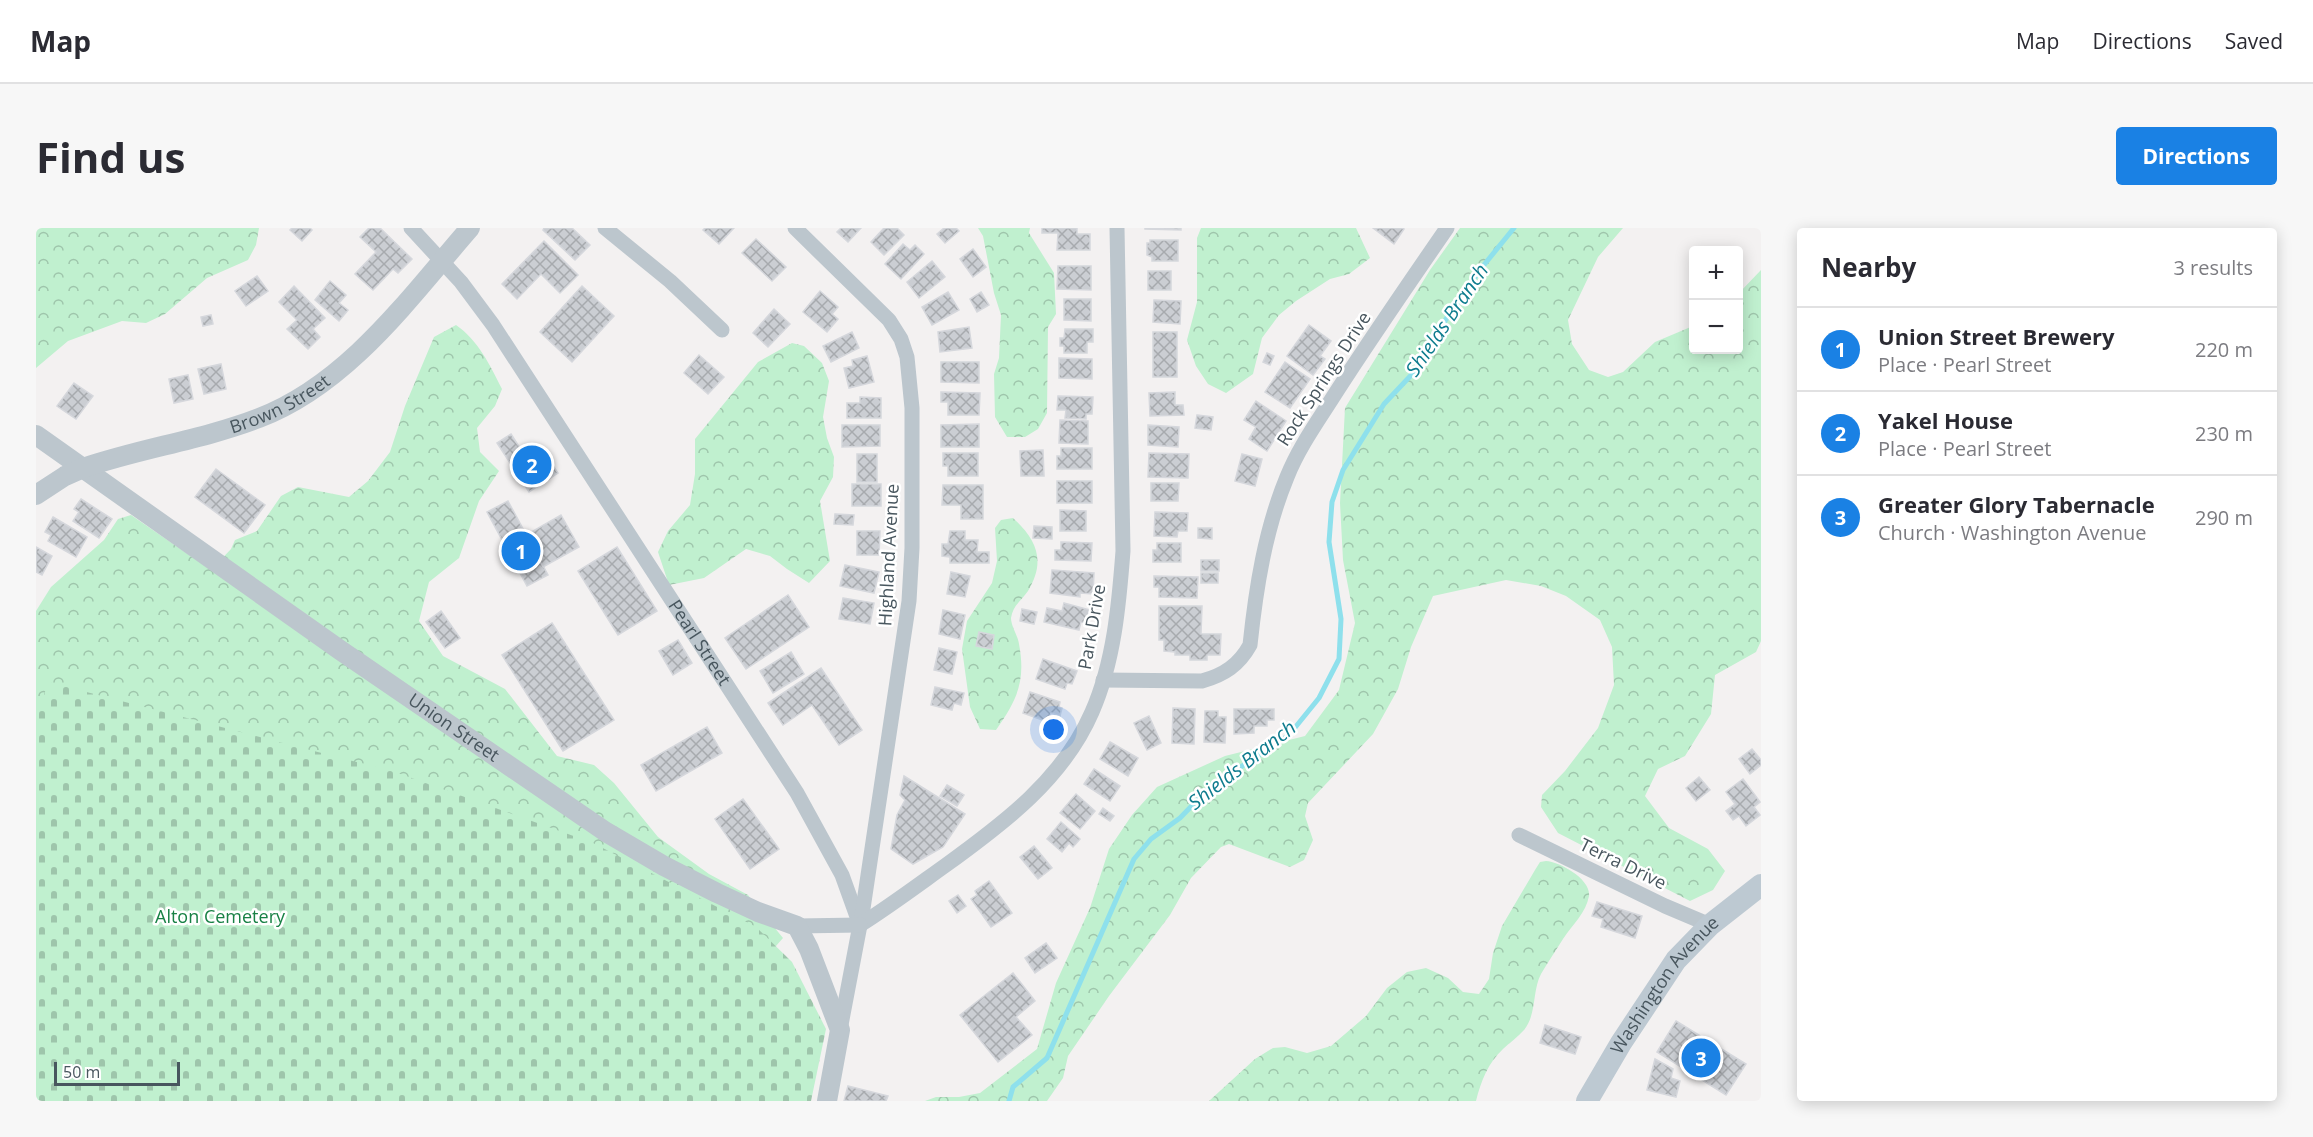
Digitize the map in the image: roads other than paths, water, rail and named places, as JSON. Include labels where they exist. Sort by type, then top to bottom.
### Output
[{"type":"main road","name":"Washington Avenue","points":[[1587,1101],[1621,1043],[1676,960],[1710,925],[1761,885]]},
{"type":"street","name":"Pearl Street","points":[[411,228],[442,261],[480,308],[523,369],[797,793],[842,875],[860,925]]},
{"type":"street","name":"Brown Street","points":[[36,495],[65,476],[83,468],[259,418],[310,392],[357,355],[470,228]]},
{"type":"street","points":[[605,228],[670,281],[722,330]]},
{"type":"street","name":"Highland Avenue","points":[[795,228],[854,284],[896,330],[907,357],[911,385],[912,548],[909,601],[860,925]]},
{"type":"street","name":"Park Drive","points":[[860,925],[972,847],[1026,803],[1051,775],[1092,712],[1114,636],[1123,551],[1117,228]]},
{"type":"street","name":"Rock Springs Drive","points":[[1103,680],[1203,681],[1217,677],[1233,668],[1244,655],[1250,645],[1261,564],[1274,513],[1299,450],[1447,228]]},
{"type":"street","name":"Union Street","points":[[36,435],[320,636],[606,832],[664,866],[717,893],[758,912],[797,926]]},
{"type":"street","name":"Terra Drive","points":[[1519,835],[1665,906],[1710,925]]},
{"type":"street","points":[[827,1101],[860,925],[797,926],[809,949],[840,1030]]},
{"type":"waterway","name":"Shields Branch","points":[[1009,1101],[1013,1087],[1047,1058],[1134,859],[1151,839],[1180,818],[1209,788],[1289,735],[1319,698],[1339,659],[1341,619],[1329,542],[1332,502],[1343,470],[1384,404],[1416,370],[1427,347],[1479,271],[1514,228]]},
{"type":"place","name":"Yakel House","points":[[532,465]]},
{"type":"place","name":"Union Street Brewery","points":[[521,551]]},
{"type":"place","name":"Greater Glory Tabernacle","points":[[1701,1058]]},
{"type":"park label","name":"Alton Cemetery","points":[[220,917]]}]
